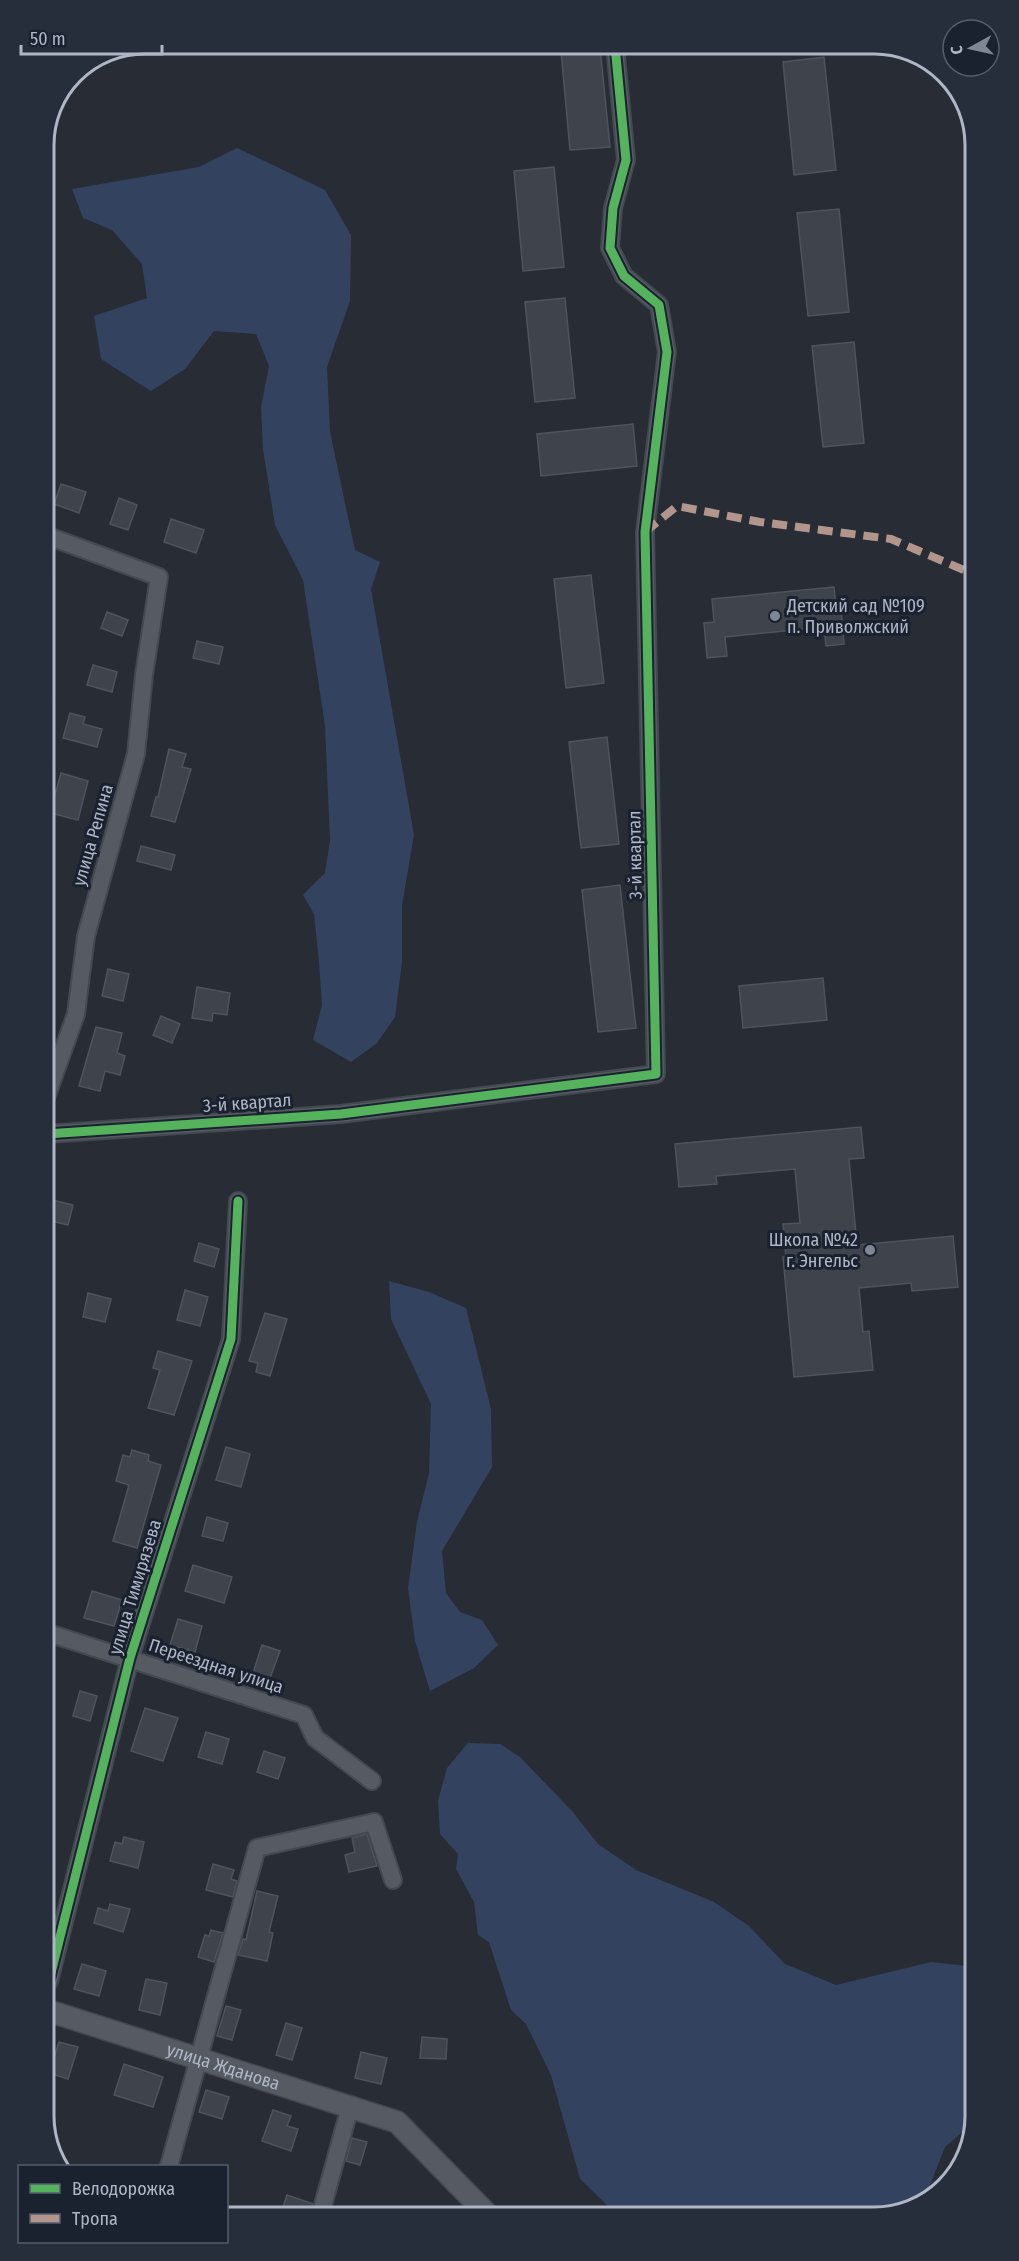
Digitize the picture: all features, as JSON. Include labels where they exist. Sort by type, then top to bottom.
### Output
[{"type":"street","name":"3-й квартал","points":[[54,1133],[341,1113],[656,1074],[645,532],[667,352],[659,305],[624,276],[610,248],[613,208],[626,160],[616,54]]},
{"type":"street","name":"улица Репина","points":[[54,538],[159,577],[136,754],[86,936],[76,1014],[54,1076]]},
{"type":"street","name":"улица Тимирязева","points":[[54,1962],[130,1658],[231,1339],[238,1201]]},
{"type":"street","name":"Переездная улица","points":[[54,1635],[304,1715],[315,1738],[372,1781]]},
{"type":"street","points":[[168,2165],[257,1848],[374,1822],[393,1880]]},
{"type":"street","name":"улица Жданова","points":[[54,2013],[397,2122],[480,2207]]},
{"type":"street","points":[[322,2207],[350,2107]]},
{"type":"water","points":[[237,148],[325,190],[351,235],[350,301],[327,367],[330,432],[355,550],[380,562],[371,589],[414,835],[402,905],[402,962],[395,1017],[377,1043],[351,1062],[313,1040],[322,1005],[314,914],[303,895],[325,873],[330,840],[325,726],[303,580],[275,525],[263,449],[261,407],[269,366],[256,334],[214,331],[185,369],[151,391],[101,359],[94,316],[147,298],[142,264],[112,230],[83,218],[72,189],[199,167]]},
{"type":"water","points":[[389,1281],[429,1292],[466,1308],[491,1409],[492,1467],[442,1551],[446,1593],[460,1612],[482,1620],[498,1645],[474,1668],[430,1691],[415,1641],[408,1588],[417,1522],[429,1473],[431,1404],[391,1319]]},
{"type":"water","points":[[468,1743],[500,1744],[520,1757],[572,1811],[598,1844],[636,1870],[714,1902],[749,1926],[785,1964],[836,1985],[931,1962],[965,1966],[964,2128],[945,2147],[929,2188],[903,2202],[874,2207],[609,2207],[580,2179],[551,2075],[526,2024],[511,2010],[489,1942],[478,1935],[474,1902],[456,1869],[458,1854],[440,1834],[438,1801],[447,1768]]},
{"type":"building","points":[[561,54],[601,54],[610,147],[570,150]]},
{"type":"building","points":[[824,57],[836,170],[794,175],[783,62]]},
{"type":"building","points":[[554,167],[564,267],[523,271],[514,171]]},
{"type":"building","points":[[839,209],[849,312],[808,316],[797,213]]},
{"type":"building","points":[[565,298],[575,398],[535,402],[525,302]]},
{"type":"building","points":[[854,342],[864,443],[823,447],[812,346]]},
{"type":"building","points":[[633,424],[637,466],[541,476],[537,434]]},
{"type":"building","points":[[61,484],[86,492],[79,513],[54,504]]},
{"type":"building","points":[[119,498],[137,505],[128,530],[110,524]]},
{"type":"building","points":[[171,519],[204,530],[196,553],[164,542]]},
{"type":"building","points":[[591,575],[604,683],[566,688],[554,579]]},
{"type":"building","name":"Детский сад №109 п. Приволжский","points":[[834,587],[836,610],[841,609],[844,644],[826,646],[824,627],[725,637],[727,656],[707,658],[704,623],[714,622],[712,599]]},
{"type":"building","points":[[107,612],[128,620],[122,636],[101,628]]},
{"type":"building","points":[[197,641],[223,647],[219,664],[193,658]]},
{"type":"building","points":[[93,665],[117,672],[112,692],[87,685]]},
{"type":"building","points":[[70,713],[85,717],[83,724],[102,729],[97,747],[63,738]]},
{"type":"building","points":[[607,737],[619,844],[581,848],[569,742]]},
{"type":"building","points":[[169,749],[186,754],[182,767],[191,769],[175,822],[151,816],[156,797],[158,797]]},
{"type":"building","points":[[61,773],[88,781],[78,820],[54,814],[54,798]]},
{"type":"building","points":[[141,846],[175,855],[171,870],[137,861]]},
{"type":"building","points":[[620,885],[636,1028],[598,1032],[582,890]]},
{"type":"building","points":[[108,969],[129,974],[123,1001],[102,996]]},
{"type":"building","points":[[823,978],[827,1020],[743,1028],[739,986]]},
{"type":"building","points":[[197,987],[230,993],[227,1015],[213,1013],[212,1021],[192,1018]]},
{"type":"building","points":[[161,1016],[180,1024],[172,1043],[153,1035]]},
{"type":"building","points":[[96,1027],[122,1033],[117,1053],[125,1056],[120,1075],[105,1071],[100,1091],[79,1086]]},
{"type":"building","name":"Школа №42 г. Энгельс","points":[[861,1127],[864,1158],[849,1159],[857,1245],[953,1236],[958,1287],[912,1291],[911,1283],[859,1288],[863,1332],[869,1331],[873,1370],[794,1377],[783,1257],[786,1256],[783,1224],[800,1223],[795,1169],[716,1176],[717,1184],[679,1187],[675,1144]]},
{"type":"building","points":[[54,1200],[73,1205],[68,1225],[54,1222]]},
{"type":"building","points":[[199,1243],[219,1249],[214,1267],[194,1261]]},
{"type":"building","points":[[185,1290],[208,1297],[200,1326],[177,1320]]},
{"type":"building","points":[[88,1293],[111,1299],[105,1322],[83,1317]]},
{"type":"building","points":[[265,1313],[287,1319],[270,1376],[256,1372],[258,1363],[249,1361]]},
{"type":"building","points":[[158,1351],[192,1361],[174,1415],[148,1408],[160,1370],[153,1368]]},
{"type":"building","points":[[226,1447],[250,1454],[241,1487],[216,1480]]},
{"type":"building","points":[[132,1450],[149,1455],[148,1461],[161,1465],[137,1548],[113,1541],[129,1485],[116,1481],[123,1455],[130,1457]]},
{"type":"building","points":[[207,1517],[228,1523],[223,1541],[202,1536]]},
{"type":"building","points":[[193,1565],[232,1577],[224,1603],[185,1591]]},
{"type":"building","points":[[92,1591],[122,1600],[114,1626],[84,1618]]},
{"type":"building","points":[[178,1619],[202,1626],[195,1652],[170,1645]]},
{"type":"building","points":[[262,1645],[280,1651],[270,1678],[253,1673]]},
{"type":"building","points":[[80,1691],[97,1696],[90,1721],[73,1716]]},
{"type":"building","points":[[145,1708],[178,1718],[163,1761],[131,1751]]},
{"type":"building","points":[[206,1732],[229,1739],[222,1764],[198,1757]]},
{"type":"building","points":[[264,1751],[285,1758],[278,1779],[257,1772]]},
{"type":"building","points":[[367,1834],[377,1866],[349,1872],[345,1855],[355,1852],[352,1838]]},
{"type":"building","points":[[124,1837],[144,1842],[138,1868],[110,1861],[115,1842],[122,1844]]},
{"type":"building","points":[[213,1864],[234,1870],[231,1879],[237,1881],[233,1897],[206,1890]]},
{"type":"building","points":[[257,1891],[278,1896],[269,1932],[273,1933],[267,1961],[238,1955],[243,1939],[246,1940]]},
{"type":"building","points":[[110,1904],[130,1909],[123,1932],[94,1923],[98,1908],[108,1911]]},
{"type":"building","points":[[211,1930],[223,1933],[214,1962],[198,1957],[205,1935],[209,1936]]},
{"type":"building","points":[[82,1964],[106,1971],[99,1996],[74,1989]]},
{"type":"building","points":[[146,1979],[167,1983],[160,2015],[139,2010]]},
{"type":"building","points":[[226,2006],[241,2010],[232,2040],[217,2036]]},
{"type":"building","points":[[286,2023],[302,2028],[292,2060],[276,2055]]},
{"type":"building","points":[[422,2037],[447,2039],[446,2059],[420,2058]]},
{"type":"building","points":[[59,2042],[78,2047],[68,2079],[54,2075],[54,2058]]},
{"type":"building","points":[[361,2052],[387,2058],[381,2084],[355,2078]]},
{"type":"building","points":[[124,2064],[163,2077],[153,2107],[114,2095]]},
{"type":"building","points":[[206,2090],[229,2097],[222,2119],[199,2112]]},
{"type":"building","points":[[273,2110],[291,2116],[287,2126],[298,2129],[291,2151],[262,2141]]},
{"type":"building","points":[[352,2138],[367,2142],[360,2165],[346,2161]]},
{"type":"building","points":[[287,2195],[313,2204],[312,2207],[283,2207]]},
{"type":"marked path","points":[[645,532],[677,506],[760,522],[891,539],[965,570]]},
{"type":"cycle path","points":[[54,1133],[341,1114],[656,1074],[645,532],[667,352],[659,305],[624,276],[610,248],[613,208],[626,160],[616,54]]},
{"type":"cycle path","points":[[54,1961],[130,1658],[231,1339],[238,1201]]},
{"type":"place","name":"Детский сад №109 п. Приволжский","points":[[775,616]]},
{"type":"place","name":"Школа №42 г. Энгельс","points":[[870,1250]]}]
